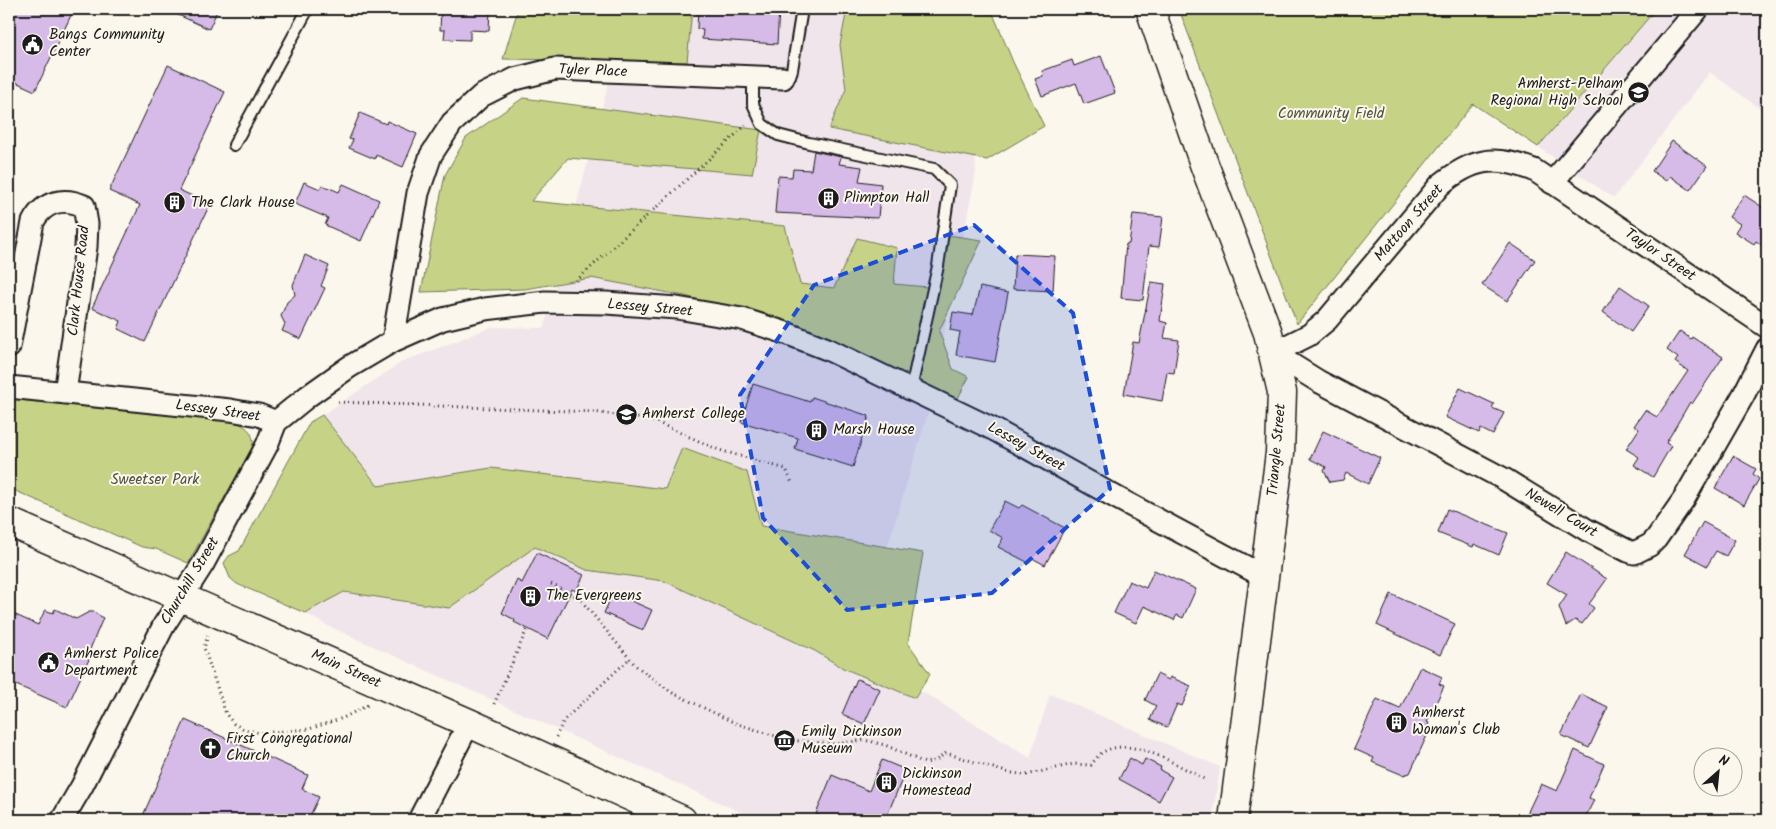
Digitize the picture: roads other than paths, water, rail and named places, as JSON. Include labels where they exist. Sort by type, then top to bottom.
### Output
[{"type":"main road","name":"Triangle Street","points":[[1150,9],[1207,172],[1268,333],[1282,392],[1280,453],[1233,820]]},
{"type":"main road","name":"Main Street","points":[[9,522],[469,722],[546,758],[646,813],[682,820]]},
{"type":"street","points":[[1552,183],[1698,9]]},
{"type":"street","name":"Tyler Place","points":[[393,341],[418,193],[431,155],[452,123],[481,96],[515,79],[555,69],[783,78]]},
{"type":"street","name":"Mattoon Street","points":[[1273,353],[1309,335],[1327,320],[1440,185],[1456,172],[1479,163],[1505,161],[1534,170],[1552,183]]},
{"type":"street","name":"Taylor Street","points":[[1552,183],[1767,327]]},
{"type":"street","name":"Clark House Road","points":[[9,347],[33,222],[38,213],[47,205],[74,202],[84,206],[87,224],[86,247],[65,394]]},
{"type":"street","name":"Lessey Street","points":[[9,387],[230,410],[259,415],[276,422],[308,396],[349,367],[393,341],[443,318],[485,309],[545,302],[677,308],[742,319],[827,349],[995,430],[1264,576]]},
{"type":"street","name":"Newell Court","points":[[1273,353],[1318,381],[1450,449],[1588,530],[1634,553],[1650,545],[1656,539],[1684,499],[1743,396],[1767,349]]},
{"type":"street","name":"Churchill Street","points":[[62,820],[82,786],[164,625],[203,564],[267,445],[276,422]]},
{"type":"street","points":[[419,820],[469,722]]},
{"type":"lane","points":[[234,145],[308,9]]},
{"type":"lane","name":"Tyler Place","points":[[783,78],[790,76],[792,70],[802,9]]},
{"type":"lane","points":[[753,77],[753,104],[762,124],[778,135],[809,144],[934,168],[950,185],[938,266],[911,389]]},
{"type":"place","name":"Bangs Community Center","points":[[33,44]]},
{"type":"place","name":"Amherst-Pelham Regional High School","points":[[1639,93]]},
{"type":"place","name":"Plimpton Hall","points":[[828,198]]},
{"type":"place","name":"The Clark House","points":[[175,203]]},
{"type":"place","name":"Amherst College","points":[[626,414]]},
{"type":"place","name":"Marsh House","points":[[817,430]]},
{"type":"place","name":"The Evergreens","points":[[530,596]]},
{"type":"place","name":"Amherst Police Department","points":[[48,663]]},
{"type":"place","name":"Amherst Woman's Club","points":[[1396,722]]},
{"type":"place","name":"Emily Dickinson Museum","points":[[785,741]]},
{"type":"place","name":"First Congregational Church","points":[[210,748]]},
{"type":"place","name":"Dickinson Homestead","points":[[886,783]]},
{"type":"park label","name":"Community Field","points":[[1331,114]]},
{"type":"park label","name":"Sweetser Park","points":[[155,480]]}]
